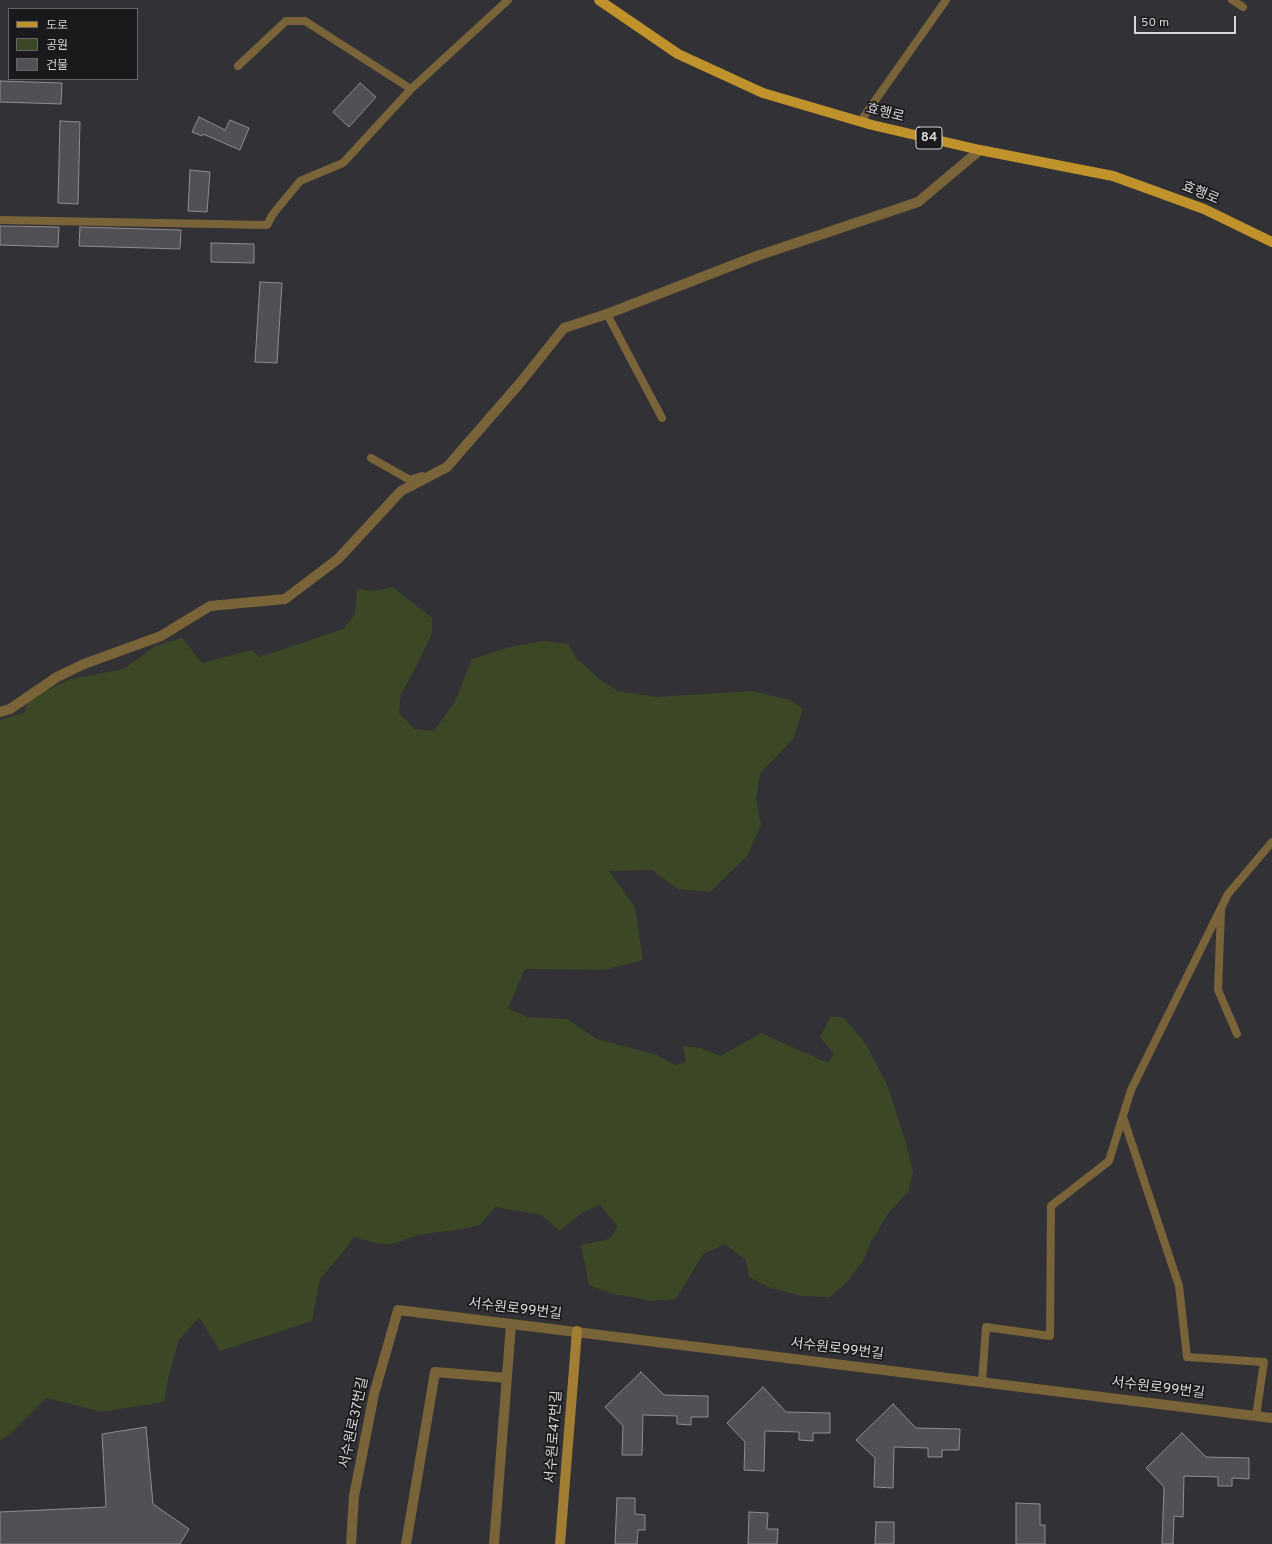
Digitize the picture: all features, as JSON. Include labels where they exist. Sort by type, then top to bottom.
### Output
[{"type":"main road","name":"효행로","points":[[599,0],[678,54],[763,93],[860,122],[980,150],[1112,176],[1204,209],[1272,242]]},
{"type":"street","points":[[0,712],[10,709],[57,677],[84,664],[161,636],[210,606],[285,599],[338,559],[401,491],[447,467],[520,383],[564,328],[607,314],[754,257],[918,202],[980,150]]},
{"type":"street","name":"서수원로99번길","points":[[398,1310],[1272,1418]]},
{"type":"street","name":"서수원로37번길","points":[[351,1544],[354,1496],[374,1394],[398,1310]]},
{"type":"street","points":[[494,1544],[511,1324]]},
{"type":"street","name":"서수원로47번길","points":[[560,1544],[577,1331]]},
{"type":"street","points":[[406,1544],[435,1372],[507,1378]]},
{"type":"lane","points":[[0,220],[267,226],[273,214],[300,182],[343,163],[411,89],[508,0]]},
{"type":"lane","points":[[860,122],[946,0]]},
{"type":"lane","points":[[1232,0],[1243,7]]},
{"type":"lane","points":[[238,66],[286,21],[305,21],[411,89]]},
{"type":"lane","points":[[607,314],[662,418]]},
{"type":"lane","points":[[371,458],[410,480],[447,467]]},
{"type":"lane","points":[[982,1382],[986,1327],[1050,1336],[1051,1206],[1109,1162],[1131,1090],[1228,894],[1272,842]]},
{"type":"lane","points":[[1222,907],[1218,990],[1237,1034]]},
{"type":"lane","points":[[1123,1117],[1179,1286],[1187,1357],[1264,1362],[1256,1416]]},
{"type":"green space","points":[[393,587],[432,618],[432,633],[401,694],[399,713],[415,729],[434,731],[455,701],[472,659],[510,647],[543,641],[568,644],[576,658],[602,681],[618,691],[656,697],[753,691],[791,700],[803,709],[793,739],[760,774],[756,798],[761,825],[748,855],[710,892],[678,889],[652,870],[609,871],[635,907],[643,960],[605,970],[525,969],[508,1008],[527,1017],[567,1019],[597,1039],[657,1055],[675,1065],[686,1062],[683,1046],[701,1048],[720,1056],[761,1033],[828,1063],[834,1054],[820,1037],[831,1016],[844,1018],[866,1044],[888,1087],[906,1143],[913,1172],[908,1192],[889,1212],[871,1242],[863,1261],[847,1282],[830,1297],[802,1296],[771,1288],[749,1277],[746,1260],[725,1244],[703,1254],[676,1299],[649,1301],[612,1294],[589,1285],[581,1245],[609,1239],[618,1227],[600,1205],[583,1212],[560,1231],[541,1215],[495,1207],[480,1225],[418,1235],[392,1244],[380,1244],[354,1237],[320,1279],[312,1321],[220,1351],[199,1317],[179,1340],[169,1374],[164,1402],[103,1412],[46,1398],[9,1435],[0,1440],[0,720],[24,713],[29,699],[70,679],[124,669],[155,646],[182,638],[202,663],[251,650],[260,657],[343,629],[355,614],[357,589],[375,591]]},
{"type":"building","points":[[0,81],[62,83],[61,104],[0,102]]},
{"type":"building","points":[[360,83],[376,97],[349,127],[333,112]]},
{"type":"building","points":[[199,117],[225,130],[230,120],[249,128],[240,150],[203,134],[202,136],[192,132]]},
{"type":"building","points":[[60,121],[80,122],[78,204],[58,203]]},
{"type":"building","points":[[190,170],[210,172],[207,212],[188,211]]},
{"type":"building","points":[[0,226],[59,227],[58,247],[0,245]]},
{"type":"building","points":[[80,227],[181,230],[180,249],[79,246]]},
{"type":"building","points":[[211,243],[254,244],[254,263],[211,262]]},
{"type":"building","points":[[260,282],[282,283],[277,363],[255,362]]},
{"type":"building","points":[[641,1372],[664,1395],[708,1396],[708,1417],[691,1417],[691,1425],[677,1424],[677,1416],[643,1415],[642,1455],[622,1455],[623,1426],[605,1407]]},
{"type":"building","points":[[763,1387],[786,1412],[830,1413],[830,1433],[813,1433],[813,1441],[799,1440],[799,1432],[765,1431],[764,1471],[744,1470],[745,1442],[727,1423]]},
{"type":"building","points":[[893,1404],[916,1428],[960,1429],[959,1450],[942,1450],[942,1457],[928,1457],[928,1448],[894,1447],[893,1488],[874,1487],[875,1458],[856,1440]]},
{"type":"building","points":[[146,1427],[153,1504],[189,1529],[180,1544],[0,1544],[0,1512],[106,1507],[102,1434]]},
{"type":"building","points":[[1182,1433],[1206,1457],[1249,1458],[1249,1479],[1232,1478],[1232,1486],[1218,1486],[1218,1477],[1184,1476],[1183,1517],[1174,1516],[1173,1544],[1162,1544],[1164,1487],[1146,1468]]},
{"type":"building","points":[[617,1498],[635,1498],[635,1514],[645,1515],[645,1530],[638,1530],[637,1544],[615,1544]]},
{"type":"building","points":[[1016,1503],[1040,1504],[1040,1525],[1045,1525],[1045,1544],[1016,1544]]},
{"type":"building","points":[[749,1512],[768,1513],[767,1529],[778,1529],[777,1544],[748,1544]]},
{"type":"building","points":[[876,1522],[894,1522],[894,1544],[875,1544]]}]
